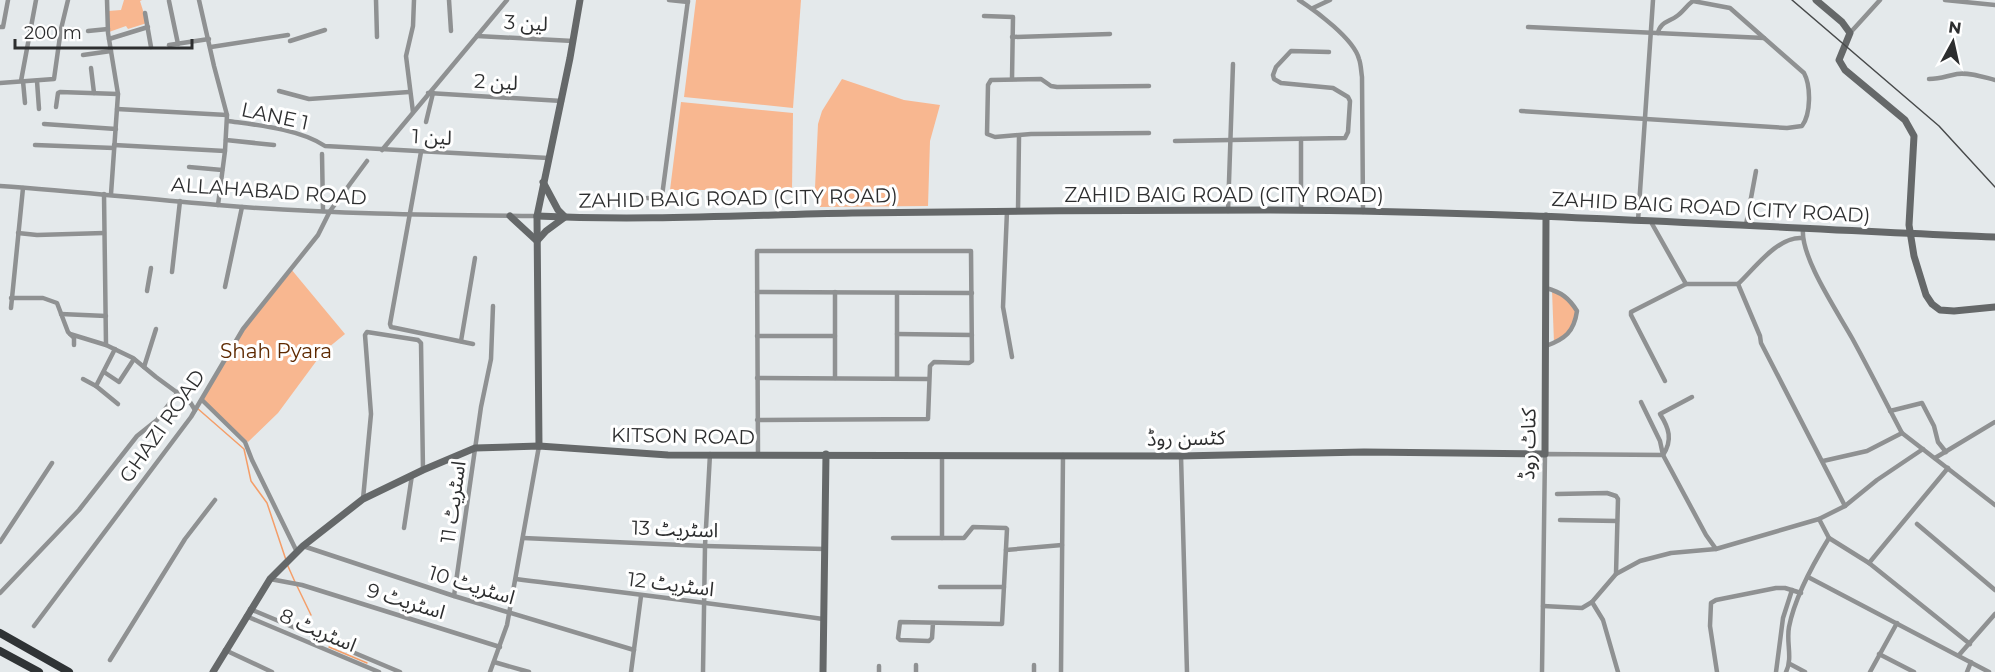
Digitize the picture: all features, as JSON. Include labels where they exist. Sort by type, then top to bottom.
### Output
[{"type":"highway","points":[[0,633],[69,672]]},
{"type":"highway","points":[[0,651],[39,672]]},
{"type":"main road","points":[[539,446],[537,216],[562,101],[580,0]]},
{"type":"main road","points":[[1816,0],[1842,22],[1850,33],[1839,60],[1845,70],[1905,120],[1914,136],[1909,225],[1914,256],[1926,295],[1940,310],[1995,307]]},
{"type":"main road","points":[[537,241],[546,231],[566,218],[558,210],[543,182]]},
{"type":"main road","name":"ZAHID BAIG ROAD (CITY ROAD)","points":[[537,216],[566,218],[1007,211],[1301,211],[1546,216],[1995,237]]},
{"type":"main road","points":[[510,216],[537,241]]},
{"type":"main road","name":"کناٹ روڈ","points":[[1545,454],[1546,216]]},
{"type":"main road","name":"KITSON ROAD","points":[[475,448],[539,446],[668,454],[826,454]]},
{"type":"main road","points":[[213,672],[270,579],[303,546],[363,499],[475,448]]},
{"type":"main road","name":"کٹسن روڈ","points":[[826,454],[1181,456],[1364,452],[1545,454]]},
{"type":"main road","points":[[823,672],[826,454]]},
{"type":"street","points":[[0,27],[3,27],[8,0]]},
{"type":"street","points":[[25,103],[22,81],[36,0]]},
{"type":"street","points":[[0,83],[54,78],[68,0]]},
{"type":"street","points":[[107,0],[109,39],[118,94],[111,194]]},
{"type":"street","points":[[199,0],[228,118],[218,205]]},
{"type":"street","points":[[376,0],[377,37]]},
{"type":"street","points":[[413,112],[406,56],[413,26],[414,0]]},
{"type":"street","points":[[449,0],[452,31]]},
{"type":"street","points":[[382,150],[507,0]]},
{"type":"street","points":[[647,198],[660,199],[662,196],[688,1],[669,0]]},
{"type":"street","points":[[1299,0],[1313,8],[1346,39],[1359,56],[1362,77],[1363,212]]},
{"type":"street","points":[[1308,0],[1313,8]]},
{"type":"street","points":[[1313,8],[1330,0]]},
{"type":"street","points":[[1638,221],[1653,0]]},
{"type":"street","points":[[1850,33],[1880,0]]},
{"type":"street","points":[[1945,0],[1995,5]]},
{"type":"street","points":[[1521,111],[1787,128],[1802,126],[1807,120],[1809,92],[1804,73],[1730,8],[1693,1],[1676,17],[1666,21],[1659,28],[1658,33]]},
{"type":"street","points":[[169,2],[178,44]]},
{"type":"street","points":[[145,13],[151,47]]},
{"type":"street","points":[[984,16],[1012,15],[1014,20],[1012,79]]},
{"type":"street","points":[[109,39],[148,27]]},
{"type":"street","points":[[1528,27],[1764,38]]},
{"type":"street","points":[[88,31],[108,29]]},
{"type":"street","points":[[290,41],[325,30]]},
{"type":"street","points":[[211,47],[288,34]]},
{"type":"street","points":[[1012,37],[1110,34]]},
{"type":"street","name":"لین 3","points":[[476,36],[573,41]]},
{"type":"street","points":[[169,45],[209,39]]},
{"type":"street","points":[[83,55],[111,51]]},
{"type":"street","points":[[1175,141],[1345,138],[1348,132],[1350,101],[1348,97],[1333,88],[1281,83],[1274,79],[1273,71],[1291,51],[1329,52]]},
{"type":"street","points":[[1228,211],[1233,64]]},
{"type":"street","points":[[91,68],[94,93]]},
{"type":"street","points":[[1929,79],[1968,74],[1995,80]]},
{"type":"street","points":[[1149,86],[1057,87],[1041,79],[998,79],[989,82],[987,134],[995,137],[1019,137],[1031,134],[1149,133]]},
{"type":"street","points":[[37,81],[39,109]]},
{"type":"street","points":[[279,91],[309,99],[410,92]]},
{"type":"street","points":[[56,107],[59,92],[118,94]]},
{"type":"street","points":[[426,122],[430,93]]},
{"type":"street","name":"لین 2","points":[[430,93],[562,101]]},
{"type":"street","name":"LANE 1","points":[[117,109],[228,118],[317,140]]},
{"type":"street","points":[[44,124],[116,129]]},
{"type":"street","points":[[1018,211],[1019,137]]},
{"type":"street","points":[[1301,139],[1301,211]]},
{"type":"street","points":[[226,140],[274,145]]},
{"type":"street","name":"لین 1","points":[[317,140],[325,146],[548,158]]},
{"type":"street","points":[[35,145],[225,151]]},
{"type":"street","points":[[422,152],[390,324],[391,327],[473,344]]},
{"type":"street","points":[[322,154],[323,211]]},
{"type":"street","name":"GHAZI ROAD","points":[[34,626],[197,408],[243,329],[318,235],[330,212],[367,161]]},
{"type":"street","points":[[189,167],[222,170]]},
{"type":"street","points":[[1746,225],[1756,171]]},
{"type":"street","name":"ALLAHABAD ROAD","points":[[0,186],[242,207],[330,212],[537,216]]},
{"type":"street","points":[[11,308],[23,188]]},
{"type":"street","points":[[104,194],[106,345]]},
{"type":"street","points":[[172,272],[180,201]]},
{"type":"street","points":[[225,287],[242,207]]},
{"type":"street","points":[[1007,211],[1003,307],[1012,357]]},
{"type":"street","points":[[1651,222],[1686,284]]},
{"type":"street","points":[[1803,228],[1802,238],[1826,292],[1902,433],[1995,505]]},
{"type":"street","points":[[18,232],[37,235],[104,233]]},
{"type":"street","points":[[1665,381],[1631,312],[1686,284],[1738,284],[1778,244],[1795,237],[1802,238]]},
{"type":"street","points":[[758,420],[927,419],[929,417],[928,378],[931,363],[971,362],[971,251],[759,250],[757,253],[758,454]]},
{"type":"street","points":[[461,341],[475,258]]},
{"type":"street","points":[[147,291],[152,268]]},
{"type":"street","points":[[1738,284],[1761,343],[1845,506]]},
{"type":"street","points":[[1546,288],[1561,292],[1573,303],[1577,311],[1573,329],[1563,339],[1546,346]]},
{"type":"street","points":[[757,292],[972,293]]},
{"type":"street","points":[[835,292],[835,378]]},
{"type":"street","points":[[897,293],[897,378]]},
{"type":"street","points":[[11,298],[43,298],[57,303],[70,334],[74,338],[74,345]]},
{"type":"street","name":"اسٹریٹ 11","points":[[454,596],[475,448],[491,358],[493,306]]},
{"type":"street","points":[[61,314],[106,316]]},
{"type":"street","points":[[144,367],[156,329]]},
{"type":"street","points":[[363,499],[371,414],[365,335],[367,332],[418,340],[422,343],[423,470]]},
{"type":"street","points":[[70,334],[106,345],[134,359],[197,408]]},
{"type":"street","points":[[897,334],[972,335]]},
{"type":"street","points":[[757,336],[835,336]]},
{"type":"street","points":[[96,386],[115,349]]},
{"type":"street","points":[[104,372],[119,382],[134,359]]},
{"type":"street","points":[[757,378],[928,378]]},
{"type":"street","points":[[83,379],[96,386],[118,404]]},
{"type":"street","points":[[0,593],[80,510],[137,436],[157,420],[178,392]]},
{"type":"street","points":[[1663,454],[1666,451],[1669,428],[1660,414],[1692,397]]},
{"type":"street","points":[[202,400],[248,447],[296,553]]},
{"type":"street","points":[[1641,402],[1660,441],[1663,454],[1706,535],[1716,549]]},
{"type":"street","points":[[1890,411],[1922,403],[1934,426],[1938,442],[1946,452]]},
{"type":"street","points":[[1935,458],[1995,422]]},
{"type":"street","points":[[1823,461],[1867,451],[1902,433]]},
{"type":"street","points":[[490,672],[500,648],[510,611],[539,446]]},
{"type":"street","points":[[1543,606],[1581,608],[1592,602],[1616,574],[1655,556],[1716,549],[1819,519],[1845,506],[1877,480],[1923,449]]},
{"type":"street","points":[[703,672],[703,602],[710,454]]},
{"type":"street","points":[[1545,454],[1663,454]]},
{"type":"street","name":"کناٹ روڈ","points":[[1542,672],[1545,454]]},
{"type":"street","points":[[942,455],[942,538]]},
{"type":"street","points":[[1061,672],[1063,455]]},
{"type":"street","points":[[1181,456],[1186,672]]},
{"type":"street","points":[[0,542],[52,463]]},
{"type":"street","points":[[1869,563],[1948,468]]},
{"type":"street","points":[[405,528],[412,475]]},
{"type":"street","points":[[1557,494],[1613,494],[1618,499],[1616,574]]},
{"type":"street","points":[[110,660],[185,539],[215,501]]},
{"type":"street","points":[[1819,519],[1829,538],[1869,563],[1970,644]]},
{"type":"street","points":[[1560,520],[1617,521]]},
{"type":"street","points":[[1917,524],[1995,590]]},
{"type":"street","points":[[893,538],[967,537],[973,526],[1006,528],[1002,624],[900,622],[899,639],[931,640],[933,623]]},
{"type":"street","name":"اسٹریٹ 13","points":[[523,538],[825,549]]},
{"type":"street","points":[[1786,672],[1790,664],[1789,627],[1812,566],[1829,538]]},
{"type":"street","points":[[1006,550],[1062,545]]},
{"type":"street","name":"اسٹریٹ 10","points":[[303,546],[454,596],[634,650]]},
{"type":"street","points":[[1808,577],[1989,672]]},
{"type":"street","name":"اسٹریٹ 9","points":[[270,579],[302,585],[500,648]]},
{"type":"street","name":"اسٹریٹ 12","points":[[516,579],[823,619]]},
{"type":"street","points":[[940,587],[1004,587]]},
{"type":"street","points":[[1716,672],[1710,626],[1711,603],[1776,588],[1801,593]]},
{"type":"street","points":[[1776,672],[1784,618],[1792,590]]},
{"type":"street","points":[[631,672],[641,596]]},
{"type":"street","points":[[1592,602],[1603,620],[1618,672]]},
{"type":"street","points":[[248,613],[400,672]]},
{"type":"street","name":"اسٹریٹ 8","points":[[248,613],[380,672]]},
{"type":"street","points":[[1959,655],[1995,614]]},
{"type":"street","points":[[1870,672],[1897,622]]},
{"type":"street","points":[[225,650],[272,672]]},
{"type":"street","points":[[1880,654],[1914,672]]},
{"type":"street","points":[[494,662],[529,672]]},
{"type":"street","points":[[1967,672],[1971,662]]},
{"type":"street","points":[[1790,664],[1805,672]]},
{"type":"street","points":[[916,665],[916,672]]},
{"type":"street","points":[[1034,665],[1034,672]]},
{"type":"green space","points":[[124,0],[142,0],[140,1],[147,23],[128,29],[126,26],[109,32],[108,11],[121,10]]},
{"type":"green space","points":[[696,0],[801,0],[793,108],[684,97]]},
{"type":"green space","points":[[842,79],[904,100],[940,105],[930,141],[928,206],[820,207],[815,188],[818,124],[822,111]]},
{"type":"green space","points":[[681,102],[793,113],[792,190],[670,190]]},
{"type":"green space","name":"Shah Pyara","points":[[291,269],[345,334],[323,352],[278,413],[248,442],[202,400],[243,329]]},
{"type":"green space","points":[[1552,290],[1561,292],[1577,311],[1573,329],[1554,343]]},
{"type":"waterway","points":[[197,408],[244,449],[251,481],[267,503],[286,560]]},
{"type":"waterway","points":[[287,564],[295,582]]},
{"type":"waterway","points":[[297,586],[311,615]]},
{"type":"waterway","points":[[329,647],[367,663]]},
{"type":"railway","points":[[1792,0],[1939,126],[1995,187]]}]
